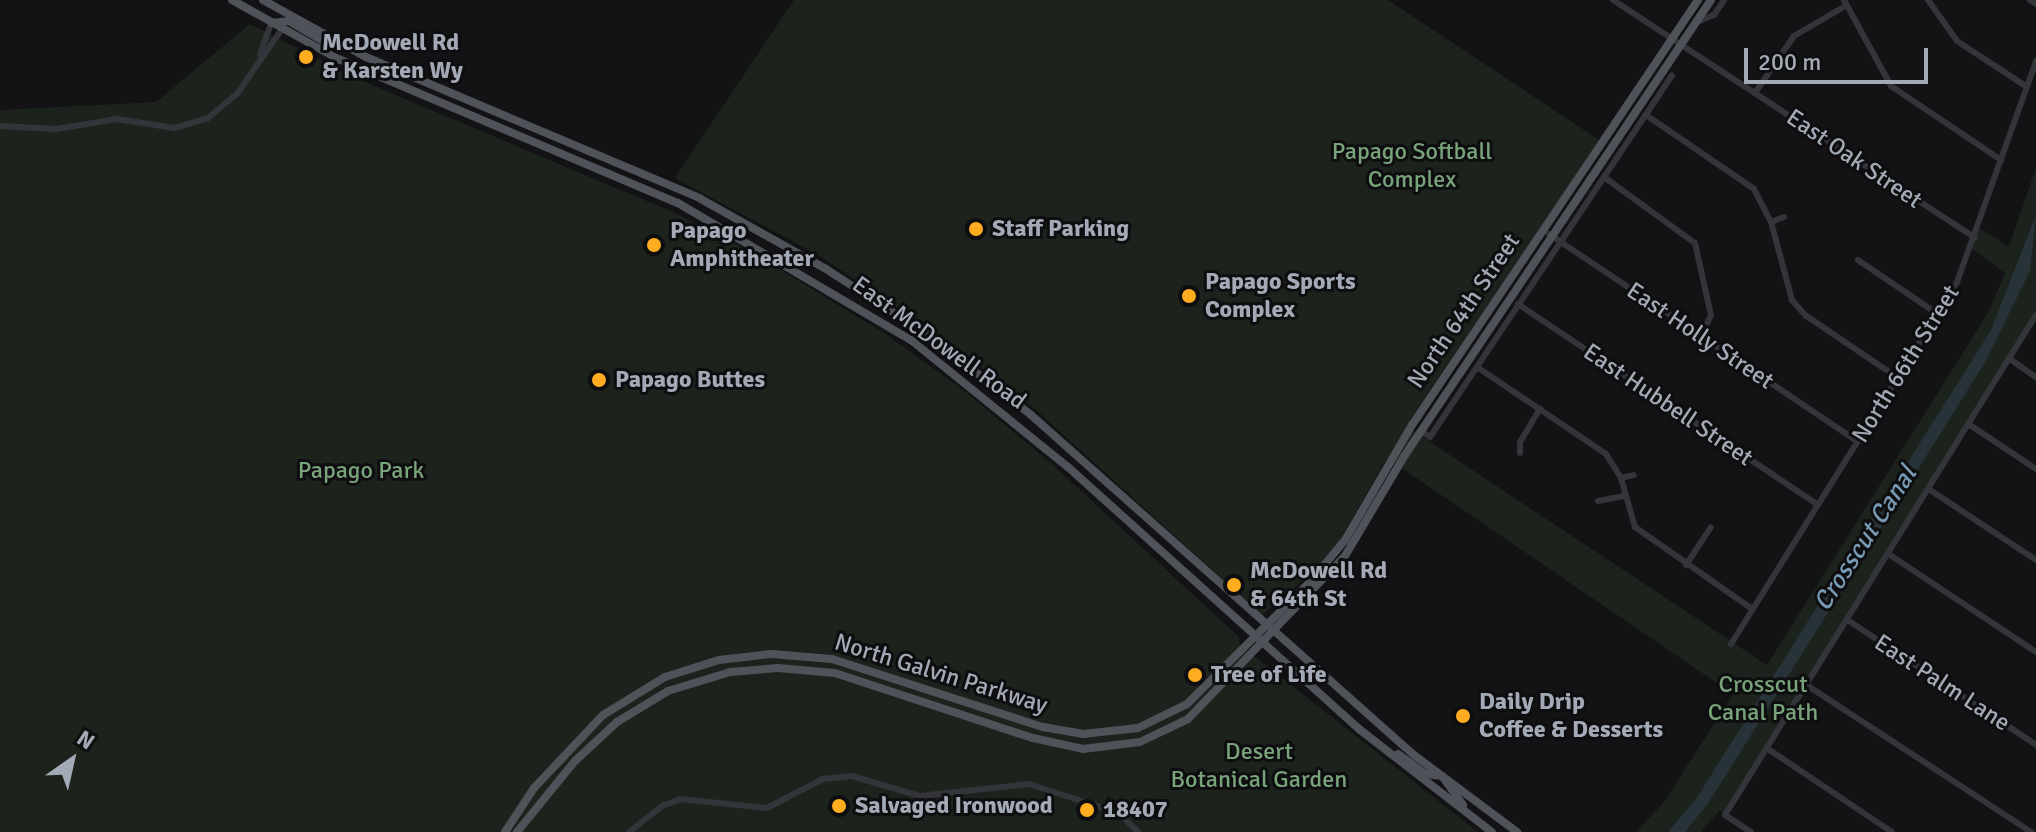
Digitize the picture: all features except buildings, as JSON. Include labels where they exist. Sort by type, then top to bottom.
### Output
[{"type":"main road","name":"East McDowell Road","points":[[232,0],[282,29],[422,97],[650,189],[824,284],[911,340],[1007,415],[1379,745],[1492,832]]},
{"type":"main road","name":"East McDowell Road","points":[[263,0],[363,55],[664,181],[826,269],[948,349],[1022,407],[1266,627],[1442,776],[1517,832]]},
{"type":"main road","name":"North 64th Street","points":[[1256,637],[1318,574],[1359,518],[1402,440],[1698,0]]},
{"type":"main road","name":"North 64th Street","points":[[1265,645],[1331,575],[1368,523],[1421,431],[1711,0]]},
{"type":"main road","points":[[271,23],[289,21],[355,56],[363,55]]},
{"type":"main road","points":[[1359,518],[1368,523]]},
{"type":"main road","name":"North Galvin Parkway","points":[[505,832],[534,788],[603,715],[649,685],[705,663],[762,654],[832,659],[1043,727],[1095,735],[1138,728],[1177,711],[1256,637]]},
{"type":"main road","name":"North Galvin Parkway","points":[[517,832],[607,729],[651,700],[706,677],[778,668],[835,673],[1045,742],[1108,748],[1152,737],[1188,719],[1265,645]]},
{"type":"main road","points":[[1379,745],[1426,774],[1442,776],[1482,825]]},
{"type":"street","name":"East Oak Street","points":[[1613,0],[1975,238]]},
{"type":"street","points":[[1928,0],[1944,29],[1957,41],[2027,87]]},
{"type":"street","points":[[2030,0],[2036,4]]},
{"type":"street","name":"North 64th Street","points":[[1695,23],[1711,17],[1722,2]]},
{"type":"street","points":[[1755,93],[1794,36],[1845,3],[1891,86],[2001,160]]},
{"type":"street","points":[[260,54],[271,23]]},
{"type":"street","points":[[0,126],[56,129],[117,119],[174,128],[208,118],[228,104],[260,54],[282,29]]},
{"type":"street","name":"North 66th Street","points":[[1731,644],[1939,315],[1975,238],[2036,61]]},
{"type":"street","name":"North 64th Street","points":[[1421,431],[1430,437],[1518,304],[1563,243],[1672,75]]},
{"type":"street","points":[[1646,115],[1754,189],[1771,222],[1786,290],[1796,306],[1898,378]]},
{"type":"street","points":[[1604,177],[1695,243],[1711,315],[1701,336]]},
{"type":"street","points":[[1771,222],[1784,217]]},
{"type":"street","name":"East Holly Street","points":[[1543,230],[1858,442]]},
{"type":"street","points":[[1858,260],[1939,315]]},
{"type":"street","name":"East Hubbell Street","points":[[1518,304],[1818,505]]},
{"type":"street","points":[[1751,832],[1725,815],[1849,621],[2036,315]]},
{"type":"street","points":[[2010,359],[2036,377]]},
{"type":"street","points":[[1477,367],[1606,454],[1621,478],[1623,496],[1635,527],[1752,609]]},
{"type":"street","points":[[1520,453],[1520,442],[1540,409]]},
{"type":"street","points":[[1970,425],[2036,469]]},
{"type":"street","points":[[1621,478],[1634,475]]},
{"type":"street","points":[[1930,490],[2036,560]]},
{"type":"street","points":[[1598,501],[1623,496]]},
{"type":"street","points":[[1686,565],[1711,527]]},
{"type":"street","points":[[1890,555],[2036,652]]},
{"type":"street","name":"East Palm Lane","points":[[1849,621],[2036,745]]},
{"type":"street","points":[[1808,686],[2031,832]]},
{"type":"street","points":[[1768,749],[1892,832]]},
{"type":"street","points":[[629,832],[662,806],[680,799],[767,808],[831,777],[863,777],[920,796],[1029,784],[1119,813],[1138,832]]},
{"type":"green space","name":"Papago Sports Complex","points":[[794,0],[1388,0],[1599,140],[1406,426],[1767,665],[1989,311],[2005,273],[1971,248],[1978,227],[2009,247],[2036,168],[2036,315],[1725,815],[1720,810],[1701,832],[1636,832],[1664,802],[1733,694],[1387,458],[1339,541],[1318,567],[1262,615],[1036,410],[946,340],[818,255],[675,178]]},
{"type":"green space","name":"Papago Park","points":[[250,24],[358,79],[675,213],[755,254],[887,335],[966,392],[1053,465],[1239,637],[1240,645],[1478,832],[0,832],[0,110],[156,102]]},
{"type":"water","name":"Crosscut Canal","points":[[2036,215],[2030,271],[1984,364],[1707,805],[1685,832],[1668,832],[1696,799],[1991,330]]},
{"type":"place","name":"McDowell Rd & Karsten Wy","points":[[306,57]]},
{"type":"place","name":"Staff Parking","points":[[976,229]]},
{"type":"place","name":"Papago Amphitheater","points":[[654,245]]},
{"type":"place","name":"Papago Sports Complex","points":[[1189,296]]},
{"type":"place","name":"Papago Buttes","points":[[599,380]]},
{"type":"place","name":"McDowell Rd & 64th St","points":[[1234,585]]},
{"type":"place","name":"Tree of Life","points":[[1195,675]]},
{"type":"place","name":"Daily Drip Coffee & Desserts","points":[[1463,716]]},
{"type":"place","name":"Salvaged Ironwood","points":[[839,806]]},
{"type":"place","name":"18407","points":[[1087,810]]},
{"type":"park label","name":"Papago Softball Complex","points":[[1412,166]]},
{"type":"park label","name":"Crosscut Canal Path","points":[[1763,699]]},
{"type":"park label","name":"Desert Botanical Garden","points":[[1259,766]]}]
